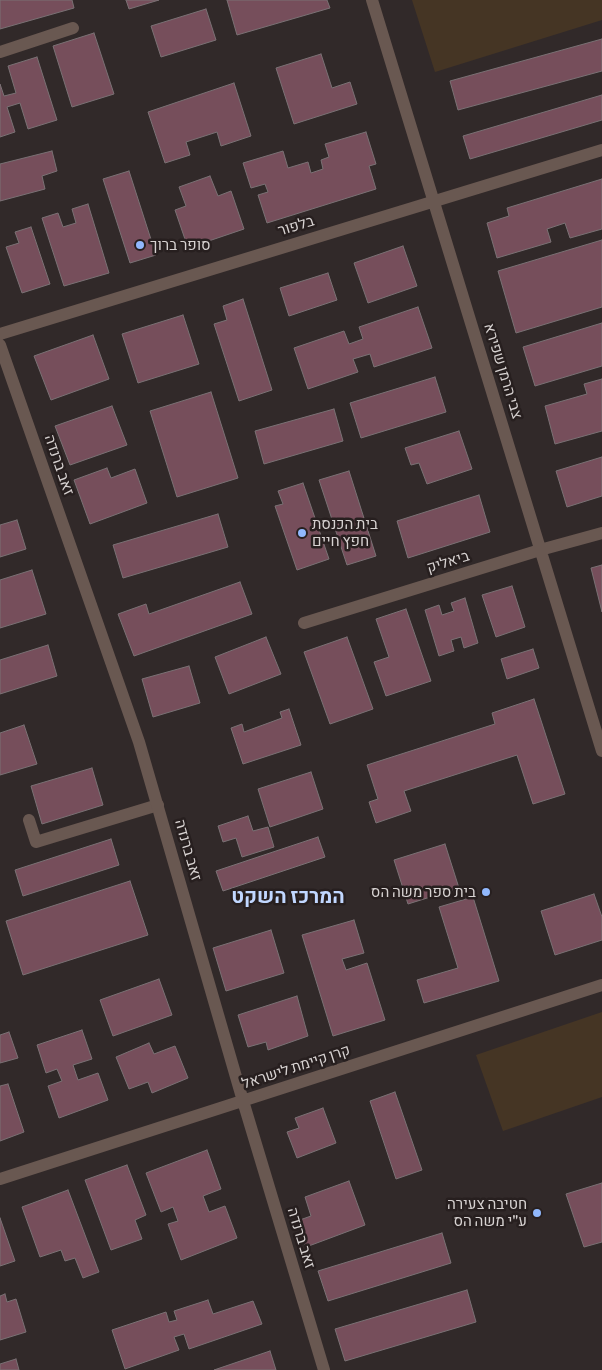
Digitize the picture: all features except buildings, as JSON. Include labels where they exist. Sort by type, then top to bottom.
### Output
[{"type":"street","name":"צבי הרמן שפירא","points":[[372,0],[602,751]]},
{"type":"street","points":[[0,52],[74,28]]},
{"type":"street","name":"בלפור","points":[[0,334],[602,150]]},
{"type":"street","name":"זאב ברנדה","points":[[0,345],[139,742],[243,1101],[324,1370]]},
{"type":"street","name":"ביאליק","points":[[304,623],[540,550],[602,533]]},
{"type":"street","points":[[29,820],[36,842],[158,804]]},
{"type":"street","name":"קרן קיימת לישראל","points":[[0,1179],[602,985]]},
{"type":"shaded area","points":[[412,0],[602,0],[602,20],[435,72]]},
{"type":"shaded area","points":[[602,1012],[602,1097],[503,1131],[476,1055]]},
{"type":"place","name":"סופר ברוך","points":[[140,245]]},
{"type":"place","name":"בית הכנסת חפץ חיים","points":[[302,533]]},
{"type":"place","name":"בית ספר משה הס","points":[[486,892]]},
{"type":"place","name":"חטיבה צעירה ע\"י משה הס","points":[[537,1213]]},
{"type":"district","name":"המרכז השקט","points":[[288,897]]}]
